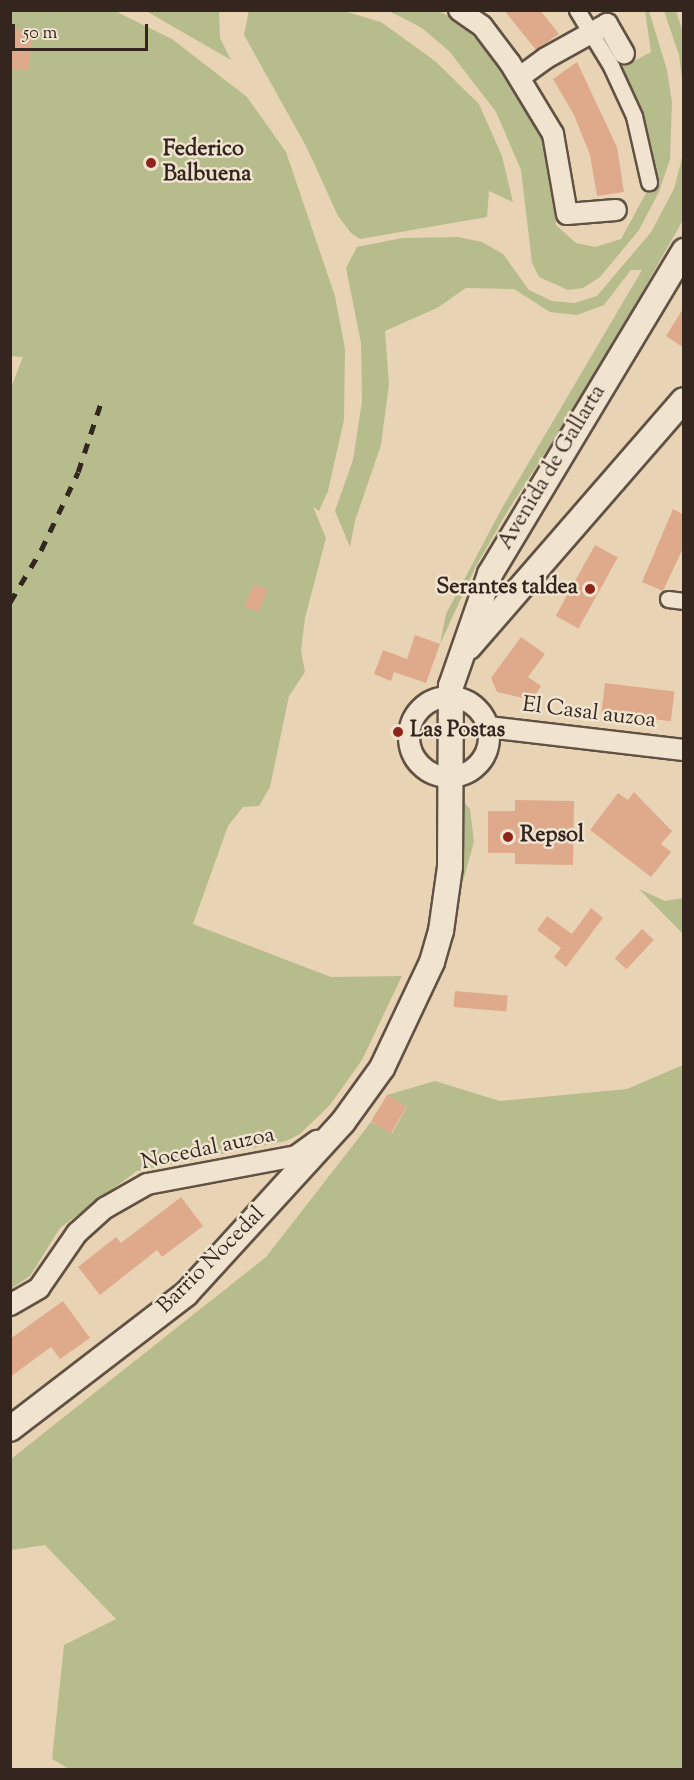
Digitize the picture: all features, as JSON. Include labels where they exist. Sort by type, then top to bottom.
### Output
[{"type":"street","points":[[459,10],[482,26],[520,77],[553,134],[567,214],[616,210]]},
{"type":"street","points":[[577,10],[592,34],[634,116],[650,182]]},
{"type":"street","points":[[520,77],[546,58],[608,24],[624,54]]},
{"type":"street","name":"Avenida de Gallarta","points":[[451,778],[451,697],[461,656],[490,574],[684,251]]},
{"type":"street","points":[[461,656],[684,400]]},
{"type":"street","points":[[490,574],[525,585]]},
{"type":"street","points":[[668,599],[684,601]]},
{"type":"street","points":[[451,697],[474,705],[488,726],[488,744],[482,761],[473,770],[451,778],[435,775],[417,762],[409,737],[417,713],[438,698],[451,697]]},
{"type":"street","name":"El Casal auzoa","points":[[488,726],[684,750]]},
{"type":"street","name":"Barrio Nocedal","points":[[10,1429],[186,1294],[344,1122],[382,1068],[432,962],[447,899],[451,778]]},
{"type":"street","name":"Nocedal auzoa","points":[[10,1305],[39,1288],[77,1233],[105,1208],[147,1184],[296,1156],[344,1122]]},
{"type":"green space","points":[[249,10],[344,11],[381,22],[435,61],[479,104],[502,156],[513,202],[489,191],[487,217],[360,239],[351,233],[338,216],[306,146],[244,35]]},
{"type":"green space","points":[[11,11],[115,11],[172,39],[247,97],[286,152],[335,296],[345,349],[344,420],[328,491],[319,511],[313,507],[326,538],[305,618],[301,651],[305,672],[289,696],[270,787],[259,806],[243,807],[228,826],[193,924],[331,977],[402,976],[362,1060],[330,1105],[300,1134],[286,1141],[137,1171],[60,1228],[30,1276],[11,1289],[10,390],[23,357],[10,356]]},
{"type":"green space","points":[[146,11],[219,11],[220,38],[231,60]]},
{"type":"green space","points":[[389,11],[438,11],[458,20],[501,66],[545,140],[557,197],[553,198],[556,225],[576,243],[595,247],[621,239],[652,182],[618,75],[621,68],[651,52],[645,11],[649,11],[667,70],[672,102],[670,159],[659,192],[639,230],[600,277],[583,288],[568,290],[539,277],[532,263],[521,170],[496,112],[450,52],[422,28]]},
{"type":"green space","points":[[664,11],[676,11],[683,32],[683,87],[679,55]]},
{"type":"green space","points":[[683,154],[683,220],[594,377],[507,512],[475,568],[440,644],[446,614],[502,508],[642,270],[631,270],[604,305],[577,315],[550,312],[514,289],[466,288],[437,308],[385,331],[389,384],[381,445],[355,521],[350,547],[335,511],[353,460],[362,401],[361,343],[346,268],[357,247],[402,238],[458,237],[482,242],[503,254],[529,290],[552,301],[574,303],[597,296],[651,232],[674,189]]},
{"type":"green space","points":[[463,801],[470,809],[474,842],[463,881]]},
{"type":"green space","points":[[639,889],[665,901],[683,898],[683,934]]},
{"type":"green space","points":[[683,1065],[683,1769],[69,1769],[52,1759],[64,1645],[116,1619],[45,1545],[11,1550],[11,1459],[266,1257],[371,1122],[392,1133],[407,1107],[387,1095],[435,1081],[500,1101],[627,1089]]},
{"type":"building","points":[[504,10],[540,10],[559,34],[536,50]]},
{"type":"building","points":[[10,29],[33,32],[28,71],[10,68]]},
{"type":"building","points":[[577,62],[617,147],[624,192],[597,196],[590,155],[574,115],[553,79]]},
{"type":"building","points":[[684,307],[684,348],[666,336]]},
{"type":"building","name":"Serantes taldea","points":[[673,509],[684,515],[684,546],[663,591],[642,582]]},
{"type":"building","name":"Serantes taldea","points":[[595,545],[618,558],[578,628],[556,616]]},
{"type":"building","points":[[254,584],[268,590],[258,612],[245,606]]},
{"type":"building","points":[[415,635],[440,644],[426,683],[394,672],[391,681],[374,674],[383,650],[407,659]]},
{"type":"building","points":[[521,637],[545,654],[528,677],[541,686],[532,700],[497,692],[491,678]]},
{"type":"building","points":[[605,683],[674,692],[671,721],[601,713]]},
{"type":"building","points":[[634,792],[672,831],[661,844],[671,852],[651,877],[590,830],[618,793],[628,800]]},
{"type":"building","points":[[515,800],[574,801],[573,865],[515,864],[515,853],[488,853],[488,811],[515,811]]},
{"type":"building","points":[[591,908],[603,918],[566,967],[554,957],[561,948],[537,930],[547,916],[572,934]]},
{"type":"building","points":[[642,929],[654,940],[626,969],[615,958]]},
{"type":"building","points":[[455,991],[508,996],[506,1012],[454,1007]]},
{"type":"building","points":[[387,1095],[407,1107],[391,1133],[371,1122]]},
{"type":"building","points":[[181,1197],[203,1226],[162,1257],[157,1250],[100,1295],[78,1267],[116,1237],[121,1243]]},
{"type":"building","points":[[63,1301],[90,1338],[60,1359],[51,1347],[10,1377],[10,1339]]},
{"type":"railway","points":[[10,602],[41,550],[78,472],[102,399]]},
{"type":"place","name":"Federico Balbuena","points":[[151,163]]},
{"type":"place","name":"Serantes taldea","points":[[590,589]]},
{"type":"place","name":"Las Postas","points":[[398,732]]},
{"type":"place","name":"Repsol","points":[[508,837]]}]
